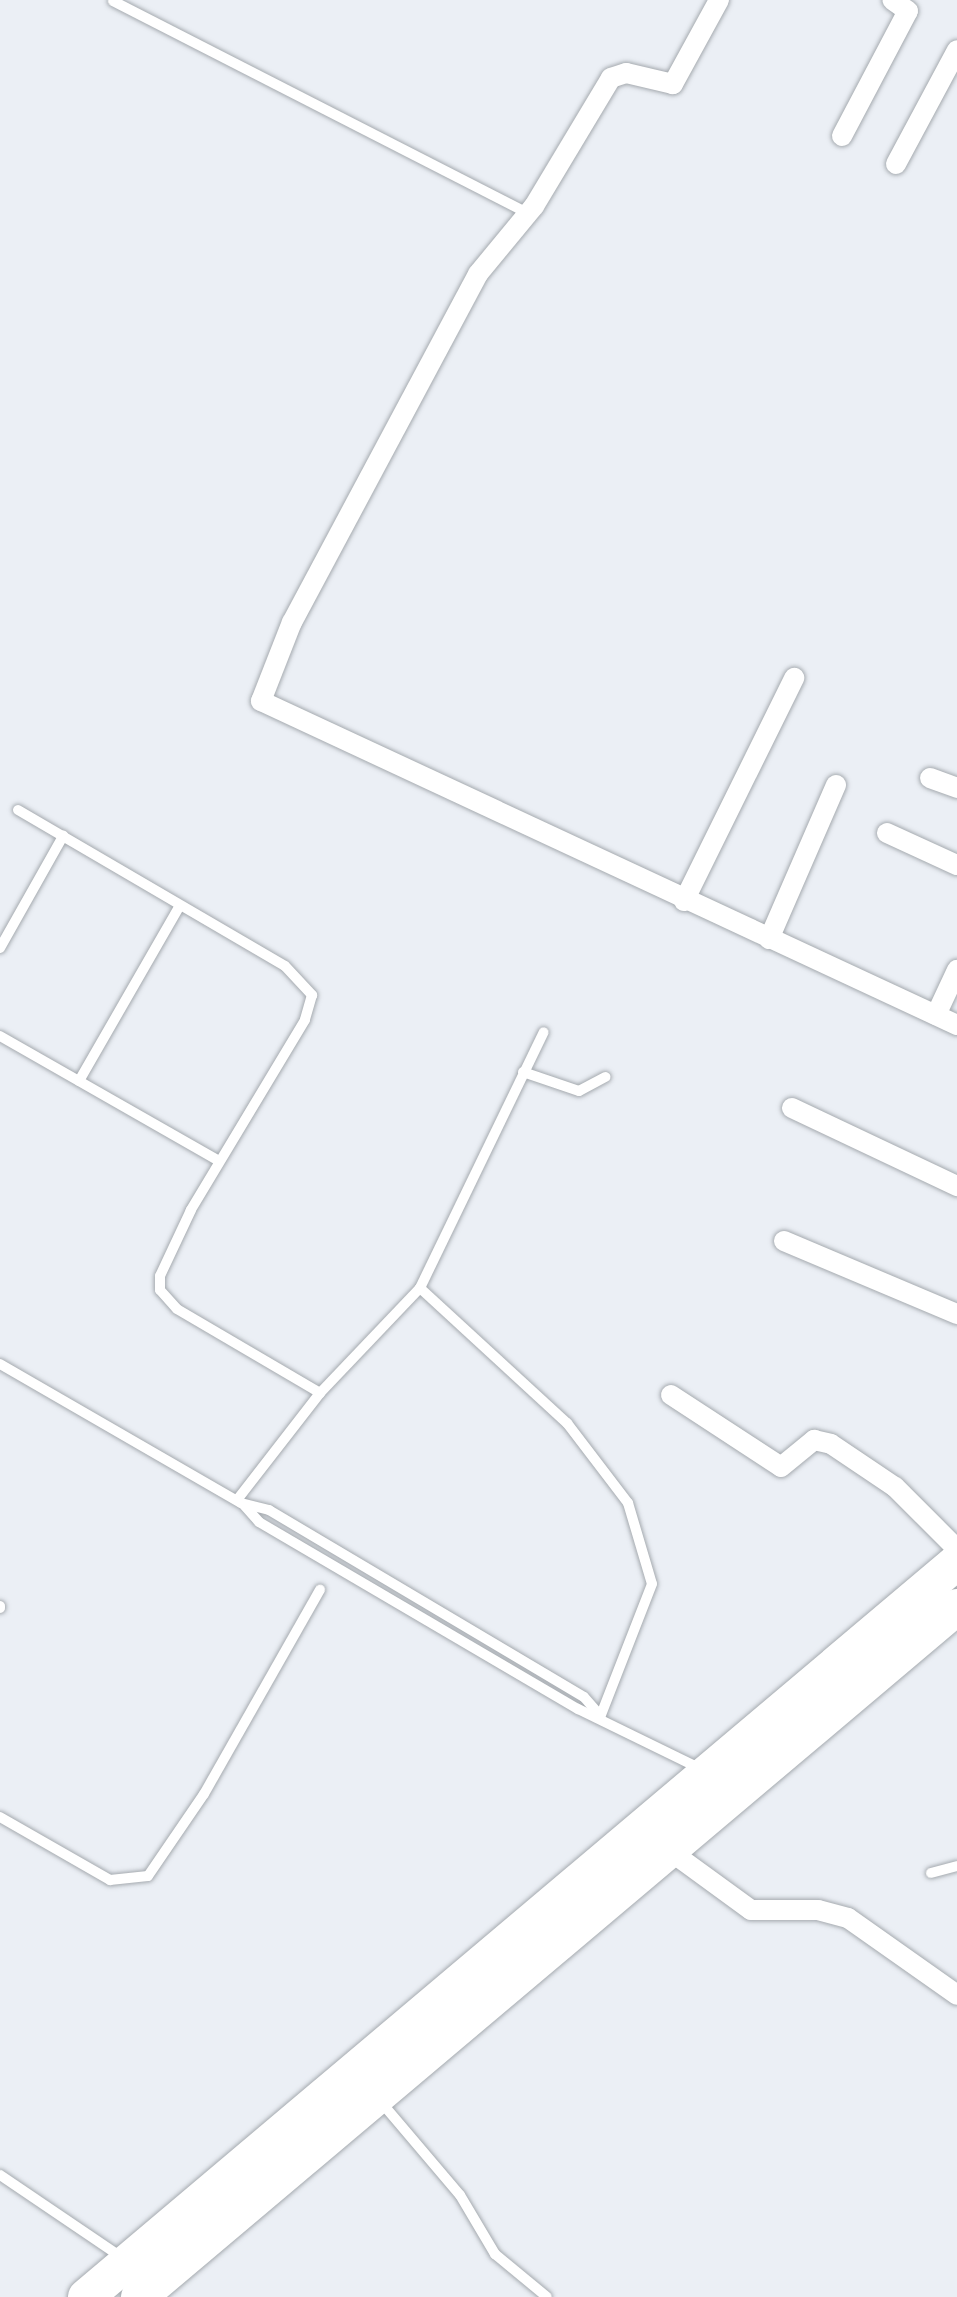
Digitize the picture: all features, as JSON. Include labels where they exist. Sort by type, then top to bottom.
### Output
[{"type":"highway","points":[[86,2297],[957,1562]]},
{"type":"highway","points":[[139,2297],[374,2094],[670,1851],[957,1607]]},
{"type":"street","points":[[719,0],[673,84],[660,86],[626,73],[611,78],[528,213],[453,313],[380,467],[292,622],[261,701],[684,901],[957,1025]]},
{"type":"street","points":[[842,136],[905,4]]},
{"type":"street","points":[[896,164],[957,50]]},
{"type":"street","points":[[684,901],[794,678]]},
{"type":"street","points":[[930,778],[957,788]]},
{"type":"street","points":[[769,939],[836,785]]},
{"type":"street","points":[[887,833],[957,865]]},
{"type":"street","points":[[936,1015],[957,970]]},
{"type":"street","points":[[792,1108],[957,1186]]},
{"type":"street","points":[[784,1241],[957,1314]]},
{"type":"street","points":[[671,1395],[781,1467],[814,1440],[831,1444],[895,1487],[957,1549]]},
{"type":"street","points":[[670,1851],[751,1910],[818,1910],[848,1918],[957,1995]]},
{"type":"lane","points":[[113,1],[528,213]]},
{"type":"lane","points":[[18,810],[179,907],[285,966],[312,995],[305,1020],[219,1161],[169,1252],[160,1290],[177,1309],[320,1393]]},
{"type":"lane","points":[[0,948],[63,836]]},
{"type":"lane","points":[[79,1081],[179,907]]},
{"type":"lane","points":[[239,1502],[320,1393],[420,1288],[544,1032]]},
{"type":"lane","points":[[0,1036],[219,1161]]},
{"type":"lane","points":[[523,1072],[579,1091],[605,1077]]},
{"type":"lane","points":[[420,1288],[567,1423],[628,1503],[652,1584],[599,1714]]},
{"type":"lane","points":[[0,1364],[239,1502],[321,1541],[584,1697],[599,1714],[708,1773]]},
{"type":"lane","points":[[0,1817],[110,1880],[148,1876],[204,1794],[320,1590]]},
{"type":"lane","points":[[931,1873],[957,1866]]},
{"type":"lane","points":[[374,2094],[460,2195],[495,2254],[547,2297]]},
{"type":"lane","points":[[0,2175],[128,2262]]}]
